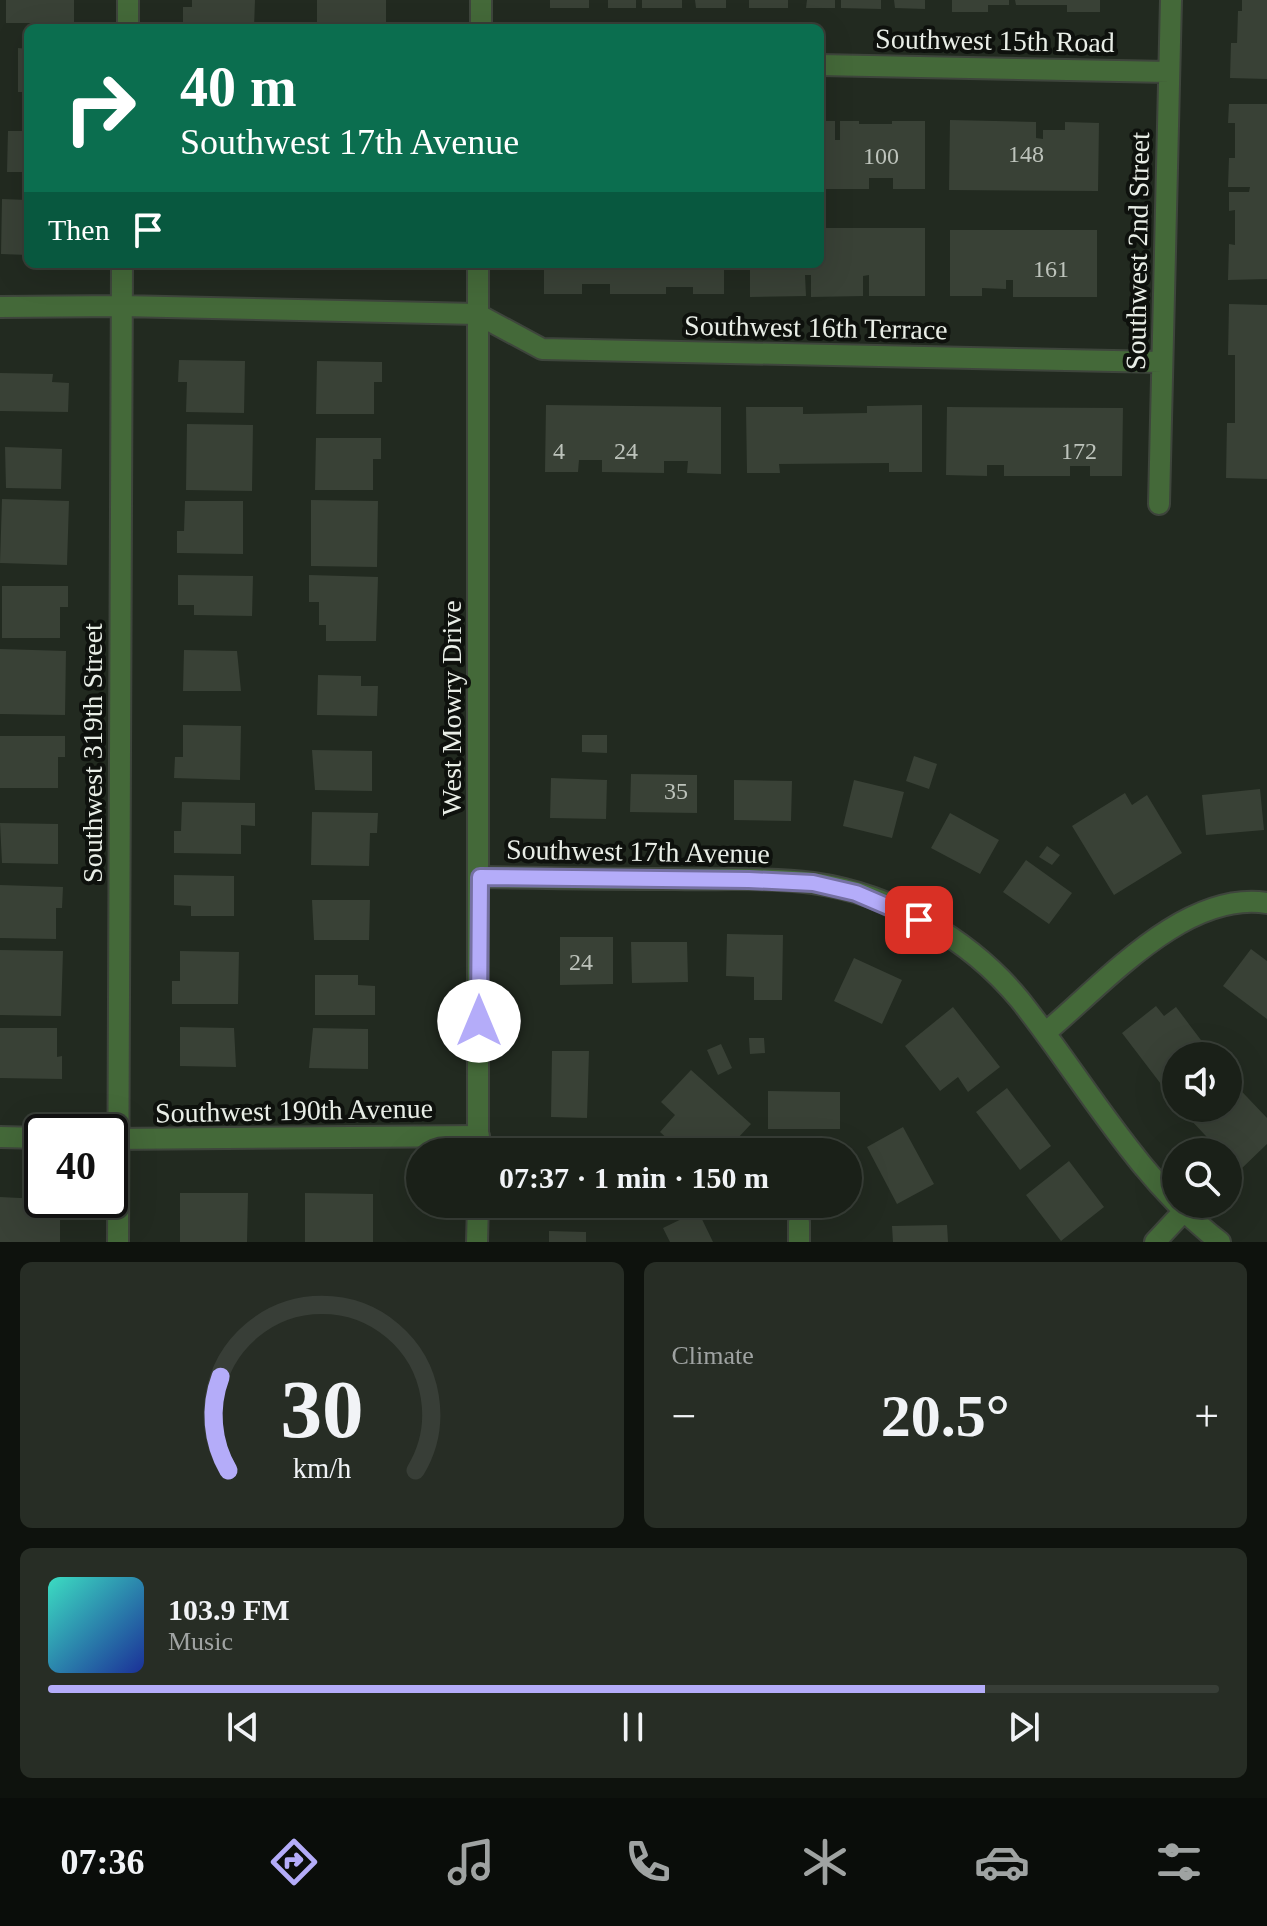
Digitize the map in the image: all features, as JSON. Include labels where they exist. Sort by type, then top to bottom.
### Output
[{"type":"street","points":[[128,0],[128,24]]},
{"type":"street","points":[[481,0],[481,24]]},
{"type":"street","name":"Southwest 2nd Street","points":[[1159,504],[1171,0]]},
{"type":"street","name":"Southwest 15th Road","points":[[824,65],[1169,72]]},
{"type":"street","name":"Southwest 319th Street","points":[[114,1114],[122,268]]},
{"type":"street","name":"West Mowry Drive","points":[[478,268],[478,1138]]},
{"type":"street","points":[[0,307],[122,306],[477,314]]},
{"type":"street","name":"Southwest 16th Terrace","points":[[477,314],[542,349],[1162,362]]},
{"type":"street","name":"Southwest 17th Avenue","points":[[480,877],[813,883],[856,893],[919,920],[968,948],[1008,986],[1162,1188]]},
{"type":"street","points":[[1045,1033],[1163,933],[1216,909],[1258,903]]},
{"type":"street","points":[[0,1137],[24,1138]]},
{"type":"street","name":"Southwest 190th Avenue","points":[[128,1139],[406,1143]]},
{"type":"street","name":"Southwest 319th Street","points":[[117,1218],[118,1242]]},
{"type":"street","points":[[477,1242],[478,1218]]},
{"type":"street","points":[[1155,1242],[1177,1218]]},
{"type":"street","name":"Southwest 17th Avenue","points":[[1190,1218],[1220,1242]]},
{"type":"building","points":[[6,0],[74,0],[74,23],[6,23]]},
{"type":"building","points":[[192,0],[255,0],[254,24],[183,24],[183,7],[192,7]]},
{"type":"building","points":[[317,0],[386,0],[386,24],[317,24]]},
{"type":"building","points":[[550,0],[589,0],[589,8],[550,8]]},
{"type":"building","points":[[608,0],[636,0],[636,8],[608,8]]},
{"type":"building","points":[[642,0],[682,0],[682,8],[642,8]]},
{"type":"building","points":[[695,0],[726,0],[726,8],[696,8]]},
{"type":"building","points":[[749,0],[788,0],[788,8],[749,8]]},
{"type":"building","points":[[807,0],[835,0],[835,8],[806,8]]},
{"type":"building","points":[[841,0],[881,0],[881,9],[841,8]]},
{"type":"building","points":[[894,0],[925,0],[925,9],[895,8]]},
{"type":"building","points":[[952,0],[1009,0],[1009,5],[988,5],[988,12],[952,12]]},
{"type":"building","points":[[1015,0],[1100,0],[1100,12],[1067,12],[1067,5],[1016,5]]},
{"type":"building","points":[[1242,0],[1267,0],[1267,79],[1230,78],[1231,43],[1237,43],[1238,11],[1242,11]]},
{"type":"building","points":[[18,48],[24,49],[24,92],[18,92]]},
{"type":"building","points":[[1229,104],[1267,104],[1267,279],[1228,280],[1229,244],[1235,245],[1235,210],[1229,211],[1229,192],[1249,192],[1250,187],[1228,187],[1229,158],[1235,158],[1235,123],[1228,123]]},
{"type":"building","points":[[950,120],[1036,122],[1036,138],[1043,139],[1043,130],[1065,130],[1065,122],[1099,123],[1098,191],[949,190]]},
{"type":"building","points":[[824,121],[835,121],[835,140],[840,140],[840,121],[892,124],[892,121],[925,121],[925,189],[893,189],[893,178],[869,178],[869,189],[824,189]]},
{"type":"building","points":[[8,131],[24,131],[24,172],[7,172]]},
{"type":"building","points":[[2,199],[24,200],[24,255],[1,254]]},
{"type":"building","points":[[824,228],[925,228],[925,296],[869,296],[869,275],[863,276],[863,296],[811,297],[811,275],[805,275],[806,296],[750,297],[750,268],[824,268]]},
{"type":"building","points":[[950,230],[1097,230],[1097,297],[1013,297],[1013,280],[1006,280],[1006,289],[982,288],[982,296],[950,296]]},
{"type":"building","points":[[544,268],[724,268],[724,294],[693,294],[693,287],[666,287],[666,294],[610,294],[610,284],[582,284],[582,294],[544,294]]},
{"type":"building","points":[[1229,304],[1267,305],[1267,479],[1226,478],[1227,423],[1235,423],[1235,355],[1228,355]]},
{"type":"building","points":[[179,360],[245,361],[244,413],[186,412],[187,382],[178,382]]},
{"type":"building","points":[[317,361],[382,362],[382,382],[374,382],[374,414],[316,414]]},
{"type":"building","points":[[0,373],[53,374],[52,382],[69,383],[68,412],[0,411]]},
{"type":"building","points":[[546,405],[721,407],[721,474],[687,473],[688,461],[664,461],[664,473],[602,472],[602,460],[579,460],[578,472],[545,472]]},
{"type":"building","points":[[922,405],[922,472],[889,472],[889,463],[779,464],[780,473],[747,473],[746,407],[803,407],[803,414],[867,413],[867,406]]},
{"type":"building","points":[[947,407],[1123,408],[1122,476],[1090,476],[1090,466],[1070,466],[1070,476],[1004,476],[1004,465],[987,465],[987,476],[946,475]]},
{"type":"building","points":[[187,424],[253,425],[252,491],[186,490]]},
{"type":"building","points":[[316,438],[381,438],[381,459],[373,459],[373,490],[315,490]]},
{"type":"building","points":[[5,447],[62,449],[61,489],[6,488]]},
{"type":"building","points":[[2,499],[69,501],[67,565],[0,563]]},
{"type":"building","points":[[311,500],[378,501],[377,567],[311,566]]},
{"type":"building","points":[[185,501],[243,501],[243,554],[177,553],[177,531],[184,531]]},
{"type":"building","points":[[178,575],[253,576],[252,616],[194,615],[194,605],[178,605]]},
{"type":"building","points":[[309,575],[378,577],[376,641],[326,641],[326,625],[319,625],[319,602],[309,602]]},
{"type":"building","points":[[2,586],[68,586],[68,607],[60,607],[60,638],[2,638]]},
{"type":"building","points":[[0,649],[66,651],[65,715],[0,714]]},
{"type":"building","points":[[184,650],[237,651],[241,691],[183,691]]},
{"type":"building","points":[[318,675],[361,676],[361,686],[378,686],[377,716],[317,715]]},
{"type":"building","points":[[183,725],[241,726],[240,780],[174,778],[175,757],[183,757]]},
{"type":"building","points":[[582,735],[607,735],[607,753],[582,752]]},
{"type":"building","points":[[0,736],[65,736],[65,757],[58,757],[58,788],[0,788]]},
{"type":"building","points":[[312,750],[372,751],[372,791],[315,790]]},
{"type":"building","points":[[914,756],[937,764],[929,789],[906,781]]},
{"type":"building","points":[[631,774],[697,775],[697,813],[630,812]]},
{"type":"building","points":[[551,778],[607,780],[606,819],[550,818]]},
{"type":"building","points":[[734,780],[792,781],[791,821],[734,820]]},
{"type":"building","points":[[854,780],[904,792],[892,838],[843,826]]},
{"type":"building","points":[[1260,789],[1264,830],[1206,835],[1202,795]]},
{"type":"building","points":[[1125,793],[1132,805],[1147,795],[1182,853],[1114,895],[1072,826]]},
{"type":"building","points":[[182,802],[255,803],[255,826],[241,825],[241,854],[174,853],[174,831],[181,831]]},
{"type":"building","points":[[312,812],[378,813],[377,833],[370,833],[369,866],[311,865]]},
{"type":"building","points":[[950,813],[999,840],[980,874],[931,848]]},
{"type":"building","points":[[0,823],[58,824],[58,864],[2,863]]},
{"type":"building","points":[[1047,846],[1060,855],[1052,865],[1039,857]]},
{"type":"building","points":[[1026,860],[1072,893],[1049,924],[1003,892]]},
{"type":"building","points":[[174,875],[234,876],[234,916],[191,916],[191,906],[174,905]]},
{"type":"building","points":[[0,885],[63,887],[62,908],[56,908],[56,939],[0,938]]},
{"type":"building","points":[[312,900],[370,900],[369,940],[314,940]]},
{"type":"building","points":[[727,934],[783,935],[782,1000],[754,1000],[754,977],[726,976]]},
{"type":"building","points":[[560,937],[613,937],[613,984],[560,985]]},
{"type":"building","points":[[631,942],[687,942],[688,982],[632,983]]},
{"type":"building","points":[[1251,949],[1267,961],[1267,1019],[1223,986]]},
{"type":"building","points":[[0,950],[63,951],[61,1016],[0,1015]]},
{"type":"building","points":[[180,951],[239,952],[238,1004],[172,1004],[172,981],[180,981]]},
{"type":"building","points":[[854,958],[902,980],[882,1024],[834,1001]]},
{"type":"building","points":[[315,975],[358,975],[358,985],[375,986],[375,1015],[315,1015]]},
{"type":"building","points":[[1156,1006],[1164,1016],[1176,1007],[1202,1042],[1162,1042],[1162,1085],[1122,1033]]},
{"type":"building","points":[[953,1007],[1000,1067],[968,1092],[958,1077],[940,1091],[905,1046]]},
{"type":"building","points":[[180,1027],[234,1028],[236,1067],[180,1066]]},
{"type":"building","points":[[0,1028],[57,1028],[57,1057],[62,1056],[62,1079],[0,1078]]},
{"type":"building","points":[[313,1028],[368,1029],[368,1069],[309,1068]]},
{"type":"building","points":[[749,1038],[764,1038],[765,1053],[750,1054]]},
{"type":"building","points":[[721,1044],[732,1068],[718,1075],[707,1050]]},
{"type":"building","points":[[552,1051],[589,1051],[587,1118],[551,1117]]},
{"type":"building","points":[[691,1070],[751,1124],[738,1138],[667,1138],[660,1132],[675,1115],[661,1102]]},
{"type":"building","points":[[1007,1088],[1051,1146],[1020,1170],[976,1112]]},
{"type":"building","points":[[768,1091],[840,1092],[840,1129],[768,1129]]},
{"type":"building","points":[[1242,1092],[1267,1118],[1267,1144],[1242,1168],[1242,1138],[1208,1138],[1193,1122],[1242,1122]]},
{"type":"building","points":[[903,1127],[934,1184],[897,1204],[867,1147]]},
{"type":"building","points":[[1069,1161],[1104,1207],[1061,1241],[1026,1195]]},
{"type":"building","points":[[180,1193],[248,1193],[247,1242],[180,1242]]},
{"type":"building","points":[[305,1193],[373,1194],[373,1242],[305,1242]]},
{"type":"building","points":[[0,1197],[24,1198],[24,1218],[60,1218],[60,1242],[0,1242]]},
{"type":"building","points":[[684,1218],[701,1218],[713,1242],[670,1242],[663,1228]]},
{"type":"building","points":[[947,1225],[948,1242],[893,1242],[892,1226]]},
{"type":"building","points":[[549,1231],[586,1232],[586,1242],[549,1242]]},
{"type":"route","points":[[479,1021],[480,877],[813,883],[856,893],[919,920]]}]
